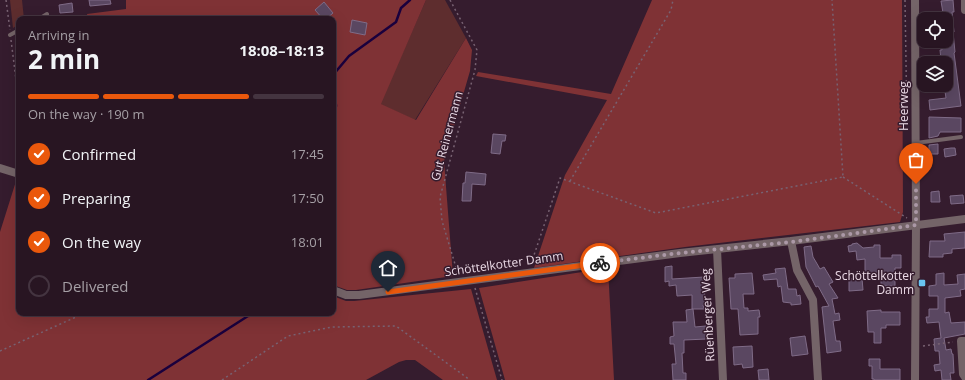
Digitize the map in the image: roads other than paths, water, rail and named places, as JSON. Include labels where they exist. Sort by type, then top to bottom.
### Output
[{"type":"street","name":"Heerweg","points":[[915,0],[915,380]]},
{"type":"street","points":[[965,0],[965,10]]},
{"type":"street","points":[[0,168],[16,173]]},
{"type":"street","name":"Schöttelkotter Damm","points":[[336,291],[346,295],[359,296],[680,253],[791,242],[965,219]]},
{"type":"street","points":[[791,242],[797,270],[813,300],[818,380]]},
{"type":"street","name":"Rüenberger Weg","points":[[717,249],[722,380]]},
{"type":"street","points":[[963,341],[963,374],[965,376]]},
{"type":"lane","points":[[10,35],[16,32]]},
{"type":"lane","points":[[916,143],[961,137]]},
{"type":"waterway","points":[[336,71],[349,56],[396,22],[401,8],[410,0]]},
{"type":"waterway","points":[[148,380],[248,316]]},
{"type":"place","name":"Schöttelkotter Damm","points":[[922,283]]}]
